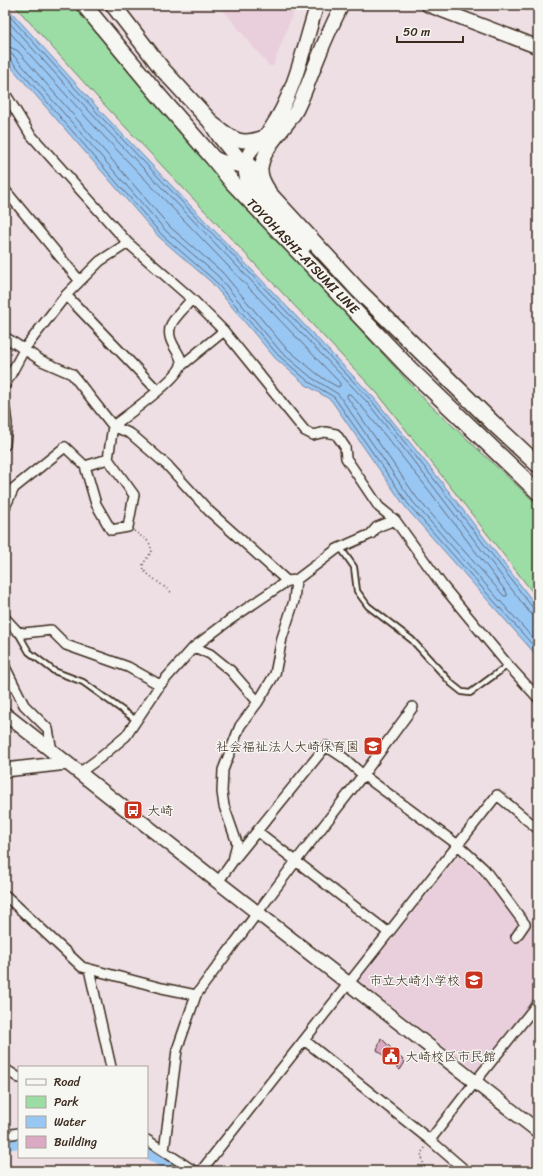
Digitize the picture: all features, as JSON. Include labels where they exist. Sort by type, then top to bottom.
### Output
[{"type":"main road","name":"TOYOHASHI-ATSUMI LINE","points":[[84,5],[232,182],[420,378],[538,492]]},
{"type":"main road","name":"TOYOHASHI-ATSUMI LINE","points":[[114,5],[162,70],[210,122],[244,166],[358,290],[493,423],[538,465]]},
{"type":"street","points":[[317,5],[288,95],[272,128],[248,154],[244,166],[246,178],[255,194],[399,351],[420,378]]},
{"type":"street","points":[[271,194],[262,179],[261,165],[264,155],[291,120],[298,107],[342,5]]},
{"type":"street","points":[[428,5],[538,47]]},
{"type":"street","points":[[5,93],[30,134],[128,243],[192,299],[224,331],[305,431],[313,435],[326,432],[336,434],[345,447],[346,458],[379,507],[395,520],[442,585],[508,665],[538,698]]},
{"type":"street","points":[[210,122],[235,140],[250,141],[264,136]]},
{"type":"street","points":[[212,157],[222,162],[244,166],[261,165]]},
{"type":"street","points":[[5,190],[79,280]]},
{"type":"street","points":[[5,385],[24,348],[66,294],[100,260],[128,243]]},
{"type":"street","points":[[66,294],[158,391]]},
{"type":"street","points":[[181,366],[182,359],[170,337],[171,325],[192,299]]},
{"type":"street","points":[[5,508],[14,488],[65,447],[85,466],[96,504],[111,530],[128,527],[134,495],[108,459],[113,426],[158,391],[174,376],[181,366],[224,331]]},
{"type":"street","points":[[5,337],[42,361],[72,374],[113,426],[131,434],[167,465],[209,511],[291,581],[294,601],[282,638],[275,674],[258,702],[240,726],[223,770],[222,792],[224,806],[236,843],[233,861]]},
{"type":"street","points":[[5,409],[7,424],[5,445]]},
{"type":"street","points":[[85,466],[108,459]]},
{"type":"street","points":[[79,773],[126,736],[160,685],[194,647],[231,619],[291,581],[340,547],[371,534],[377,527],[395,520]]},
{"type":"street","points":[[5,618],[17,631],[24,633],[51,630],[66,645],[128,667],[160,685]]},
{"type":"street","points":[[194,647],[210,654],[231,671],[258,702]]},
{"type":"street","points":[[5,667],[24,705],[48,729],[52,751]]},
{"type":"street","points":[[164,1151],[177,1050],[196,995],[413,707]]},
{"type":"street","points":[[5,714],[538,1131]]},
{"type":"street","points":[[218,882],[233,861],[326,746],[344,758],[363,775],[458,844],[484,869],[525,924],[516,937]]},
{"type":"street","points":[[5,770],[67,763]]},
{"type":"street","points":[[201,1171],[497,795],[538,829]]},
{"type":"street","points":[[257,831],[389,933]]},
{"type":"street","points":[[5,895],[82,967],[89,970],[196,995]]},
{"type":"street","points":[[89,970],[111,1066]]},
{"type":"street","points":[[430,1140],[538,1003]]},
{"type":"street","points":[[304,1040],[430,1140],[466,1171]]},
{"type":"street","points":[[5,1069],[18,1077]]},
{"type":"street","points":[[5,1135],[18,1133]]},
{"type":"street","points":[[148,1141],[194,1171]]},
{"type":"lane","points":[[340,547],[354,568],[357,591],[368,606],[412,640],[452,684],[462,692],[470,693],[508,665]]},
{"type":"lane","points":[[17,631],[29,652],[54,671],[83,682],[136,720]]},
{"type":"path","points":[[128,527],[149,542],[152,551],[144,564],[144,571],[172,593]]},
{"type":"path","points":[[425,1171],[421,1153],[430,1140]]},
{"type":"shaded area","points":[[219,5],[296,5],[273,66],[269,66]]},
{"type":"shaded area","points":[[459,855],[528,923],[538,915],[538,995],[477,1072],[359,981]]},
{"type":"green space","points":[[14,5],[74,5],[185,139],[426,401],[538,505],[538,599],[378,394],[98,98]]},
{"type":"water","points":[[5,5],[106,117],[374,398],[440,480],[538,608],[538,657],[406,508],[331,400],[306,385],[275,358],[211,282],[159,237],[5,60]]},
{"type":"building","name":"大崎校区市民館","points":[[381,1038],[405,1062],[400,1070],[377,1050]]},
{"type":"waterway","points":[[5,1142],[18,1140]]},
{"type":"waterway","points":[[148,1151],[182,1171]]},
{"type":"place","name":"社会福祉法人大崎保育園","points":[[373,746]]},
{"type":"place","name":"大崎","points":[[133,810]]},
{"type":"place","name":"市立大崎小学校","points":[[474,980]]},
{"type":"place","name":"大崎校区市民館","points":[[391,1056]]}]
